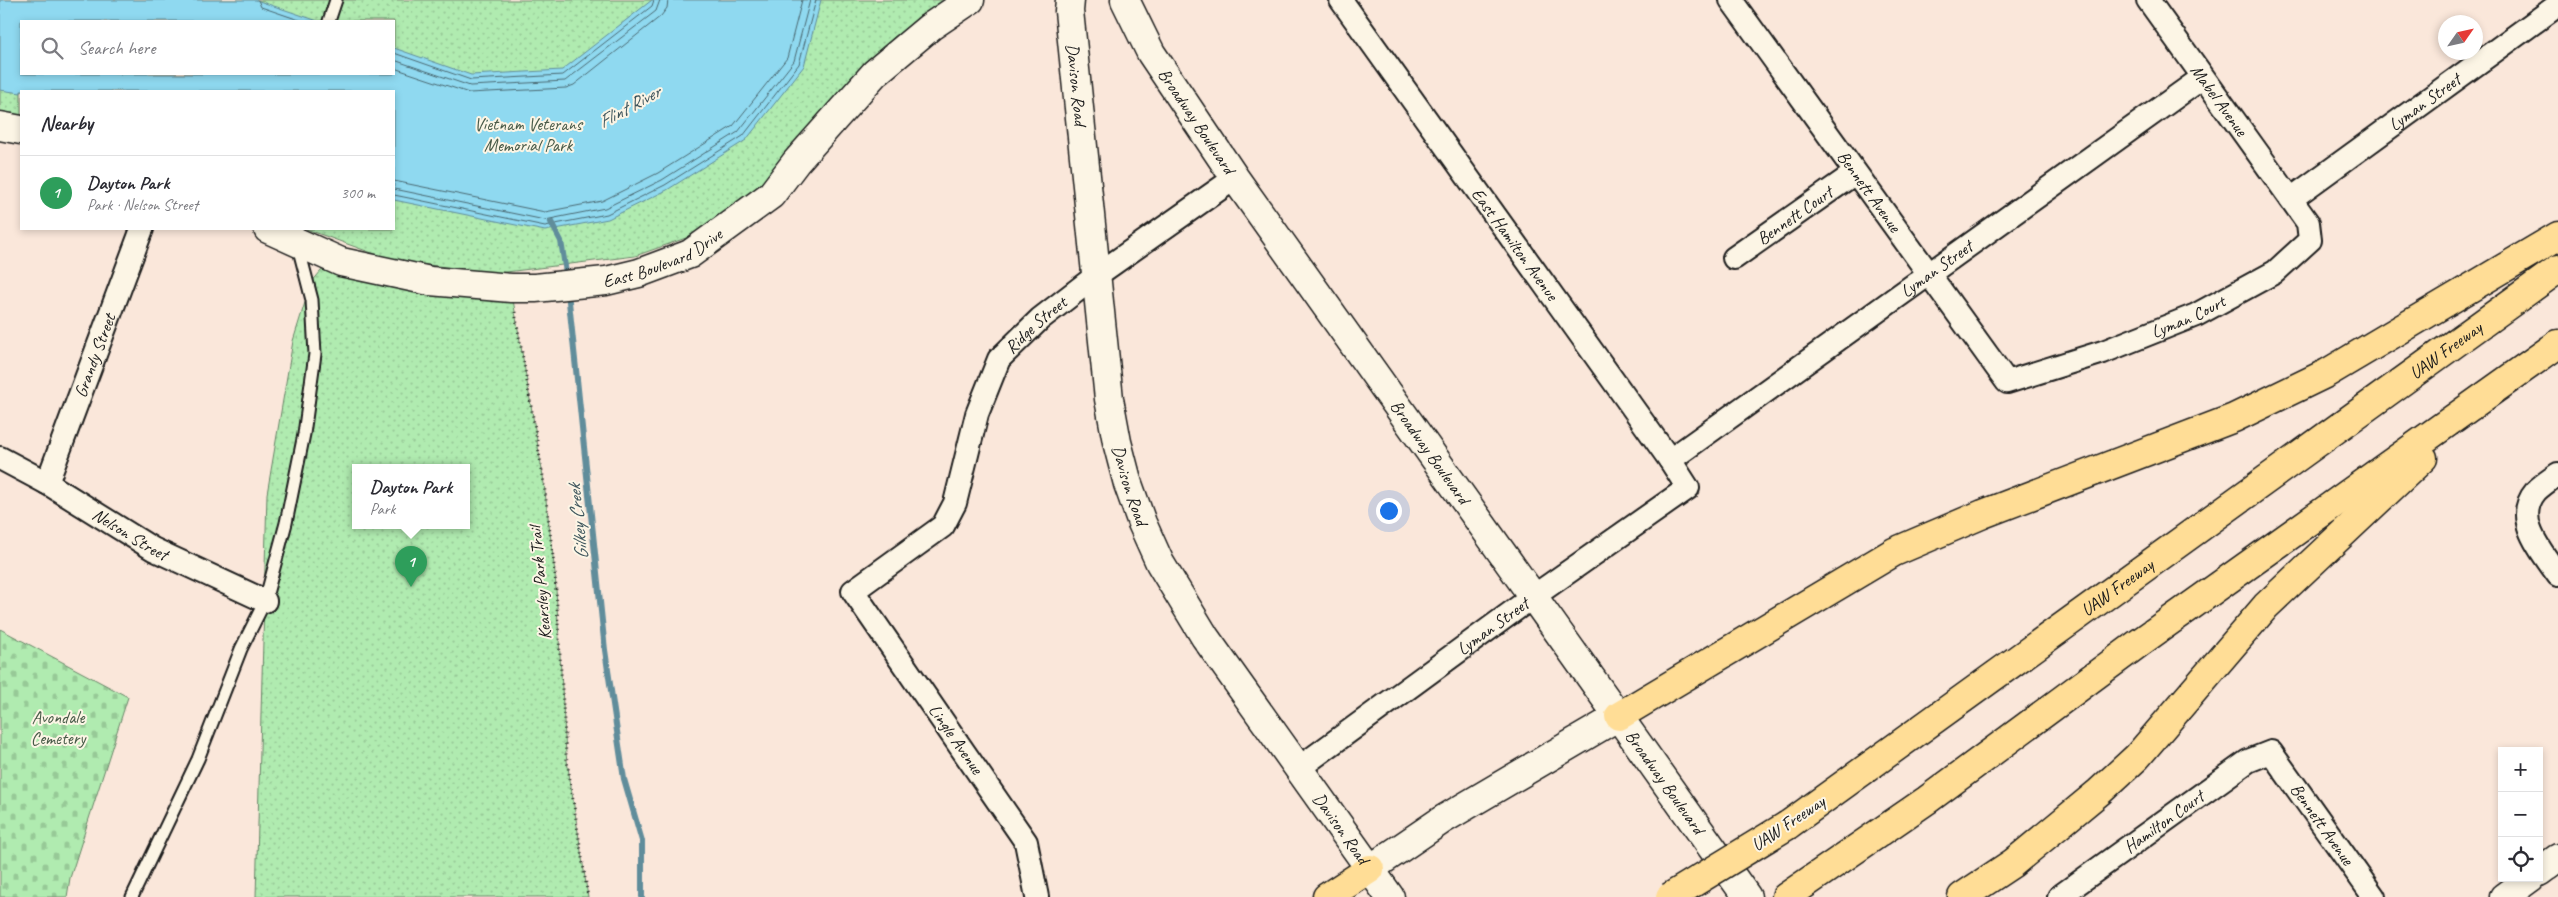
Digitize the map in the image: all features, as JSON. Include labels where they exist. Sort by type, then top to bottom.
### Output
[{"type":"highway","points":[[1619,716],[1894,552],[1983,514],[2234,418],[2327,373],[2558,236]]},
{"type":"highway","name":"UAW Freeway","points":[[1670,897],[1788,825],[2558,269]]},
{"type":"highway","points":[[1786,897],[1927,800],[2139,643],[2558,344]]},
{"type":"highway","points":[[1962,897],[2013,863],[2099,792],[2137,756],[2266,606],[2324,549],[2512,377]]},
{"type":"highway","points":[[1327,897],[1370,869]]},
{"type":"main road","name":"East Boulevard Drive","points":[[270,230],[341,262],[430,281],[523,288],[606,281],[639,273],[690,254],[728,228],[770,195],[796,162],[875,73],[930,27],[970,0]]},
{"type":"main road","name":"Davison Road","points":[[1070,0],[1069,11],[1110,399],[1117,442],[1142,523],[1160,563],[1205,637],[1390,897]]},
{"type":"main road","name":"Broadway Boulevard","points":[[1125,0],[1156,60],[1235,178],[1747,897]]},
{"type":"main road","points":[[0,126],[20,130]]},
{"type":"main road","points":[[1370,869],[1442,820],[1619,716]]},
{"type":"main road","points":[[2543,869],[2558,858]]},
{"type":"main road","points":[[2504,897],[2525,882]]},
{"type":"street","name":"East Hamilton Avenue","points":[[1341,0],[1670,460],[1688,488]]},
{"type":"street","name":"Bennett Avenue","points":[[1731,0],[2007,382]]},
{"type":"street","name":"Mabel Avenue","points":[[2148,0],[2202,78],[2291,199]]},
{"type":"street","name":"Lyman Street","points":[[2291,199],[2558,6]]},
{"type":"street","name":"Lyman Street","points":[[1670,460],[2202,78]]},
{"type":"street","name":"Bennett Court","points":[[1734,258],[1855,173]]},
{"type":"street","name":"Ridge Street","points":[[853,590],[943,526],[955,503],[976,414],[999,359],[1040,319],[1097,275],[1235,178]]},
{"type":"street","name":"Lyman Court","points":[[2007,382],[2103,352],[2196,315],[2275,272],[2310,240],[2308,223],[2291,199]]},
{"type":"street","name":"Grandy Street","points":[[47,482],[142,230]]},
{"type":"street","name":"Nelson Street","points":[[0,458],[47,482],[153,550],[266,601]]},
{"type":"street","points":[[2558,474],[2535,492],[2530,505],[2528,523],[2534,540],[2558,575]]},
{"type":"street","name":"Lyman Street","points":[[1299,768],[1534,596],[1688,488]]},
{"type":"street","name":"Lingle Avenue","points":[[853,590],[1026,842],[1037,897]]},
{"type":"street","name":"Bennett Avenue","points":[[2271,752],[2374,897]]},
{"type":"street","name":"Hamilton Court","points":[[2059,897],[2248,761],[2271,752]]},
{"type":"lane","points":[[329,20],[336,0]]},
{"type":"lane","points":[[132,897],[198,759],[241,649],[266,601],[286,523],[304,434],[315,354],[312,300],[297,242]]},
{"type":"path","name":"Kearsley Park Trail","points":[[523,288],[555,573],[566,754],[588,897]]},
{"type":"green space","name":"Vietnam Veterans Memorial Park","points":[[0,0],[950,0],[894,37],[763,182],[700,233],[635,256],[498,273],[394,261],[309,230],[395,230],[395,90],[20,90],[20,120],[0,119]]},
{"type":"green space","points":[[341,262],[511,288],[543,476],[555,573],[566,754],[588,897],[256,897],[267,494],[293,341],[311,283],[321,271]]},
{"type":"green space","name":"Avondale Cemetery","points":[[0,629],[128,697],[70,878],[67,897],[0,897]]},
{"type":"water","name":"Vietnam Veterans Memorial Park","points":[[0,0],[256,0],[315,20],[20,20],[20,75],[395,75],[395,48],[471,75],[562,70],[652,0],[821,0],[804,66],[746,140],[667,190],[608,219],[545,231],[395,200],[395,90],[20,90],[20,93],[0,90]]},
{"type":"waterway","name":"Gilkey Creek","points":[[551,222],[561,241],[567,279]]},
{"type":"waterway","name":"Gilkey Creek","points":[[568,292],[605,650],[624,779],[642,841],[642,897]]},
{"type":"place","name":"Dayton Park","points":[[411,587]]},
{"type":"water label","name":"Flint River","points":[[629,107]]}]
